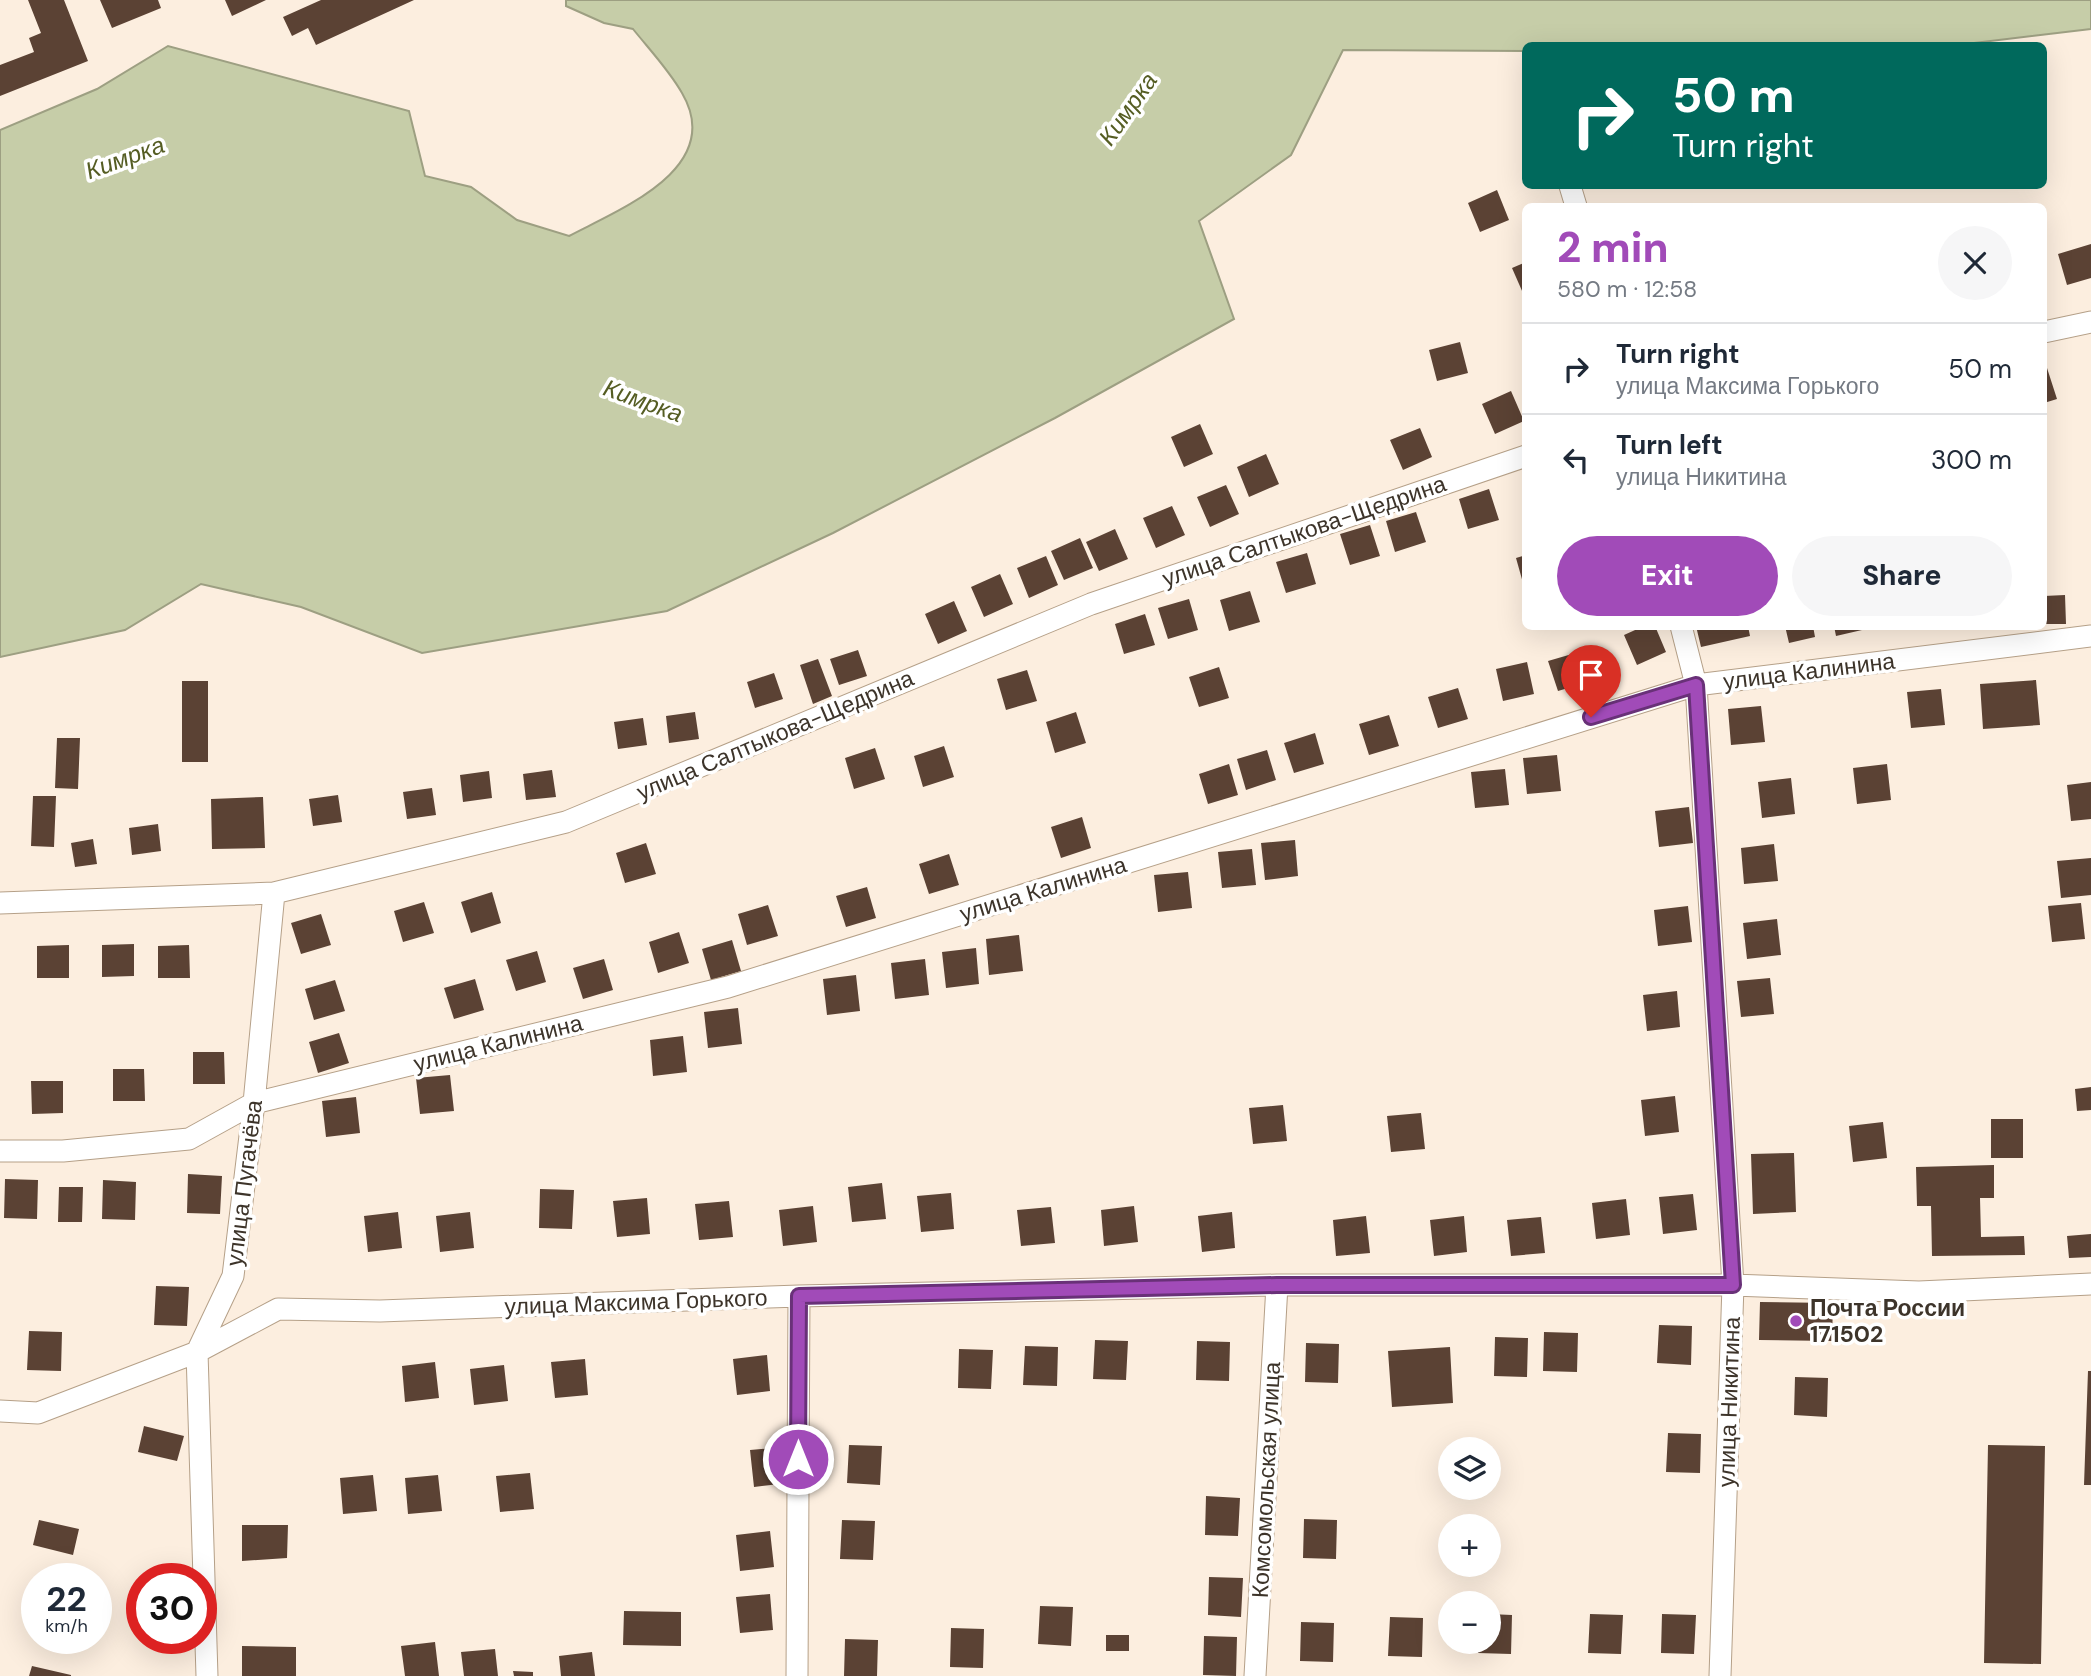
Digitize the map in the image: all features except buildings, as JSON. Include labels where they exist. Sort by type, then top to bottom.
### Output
[{"type":"street","points":[[2047,331],[2091,322]]},
{"type":"street","name":"улица Салтыкова-Щедрина","points":[[0,903],[274,892],[566,822],[1091,604],[1522,457]]},
{"type":"street","name":"улица Никитина","points":[[1682,630],[1696,685],[1733,1285],[1720,1676]]},
{"type":"street","name":"улица Калинина","points":[[0,1151],[63,1151],[189,1139],[254,1103],[727,987],[1696,685],[2091,636]]},
{"type":"street","name":"улица Пугачёва","points":[[208,1676],[197,1352],[233,1276],[254,1103],[274,892]]},
{"type":"street","name":"улица Максима Горького","points":[[0,1410],[38,1413],[197,1352],[278,1308],[380,1311],[799,1296],[1277,1285],[1733,1285],[1919,1292],[2091,1284]]},
{"type":"street","name":"Комсомольская улица","points":[[1255,1676],[1277,1285]]},
{"type":"street","points":[[797,1676],[799,1296]]},
{"type":"water","name":"Кимрка","points":[[566,0],[2091,0],[2091,29],[1982,42],[1522,42],[1522,51],[1343,50],[1291,155],[1199,221],[1234,319],[1055,418],[833,533],[667,611],[422,653],[301,607],[201,584],[125,630],[0,657],[0,130],[97,89],[168,46],[409,111],[425,176],[471,187],[517,220],[569,236],[639,199],[661,182],[679,164],[690,143],[692,120],[677,84],[633,29],[604,23],[566,6]]},
{"type":"place","name":"Почта России 171502","points":[[1796,1321]]},
{"type":"route","points":[[798,1459],[799,1296],[1277,1285],[1733,1285],[1696,685],[1591,717]]}]
